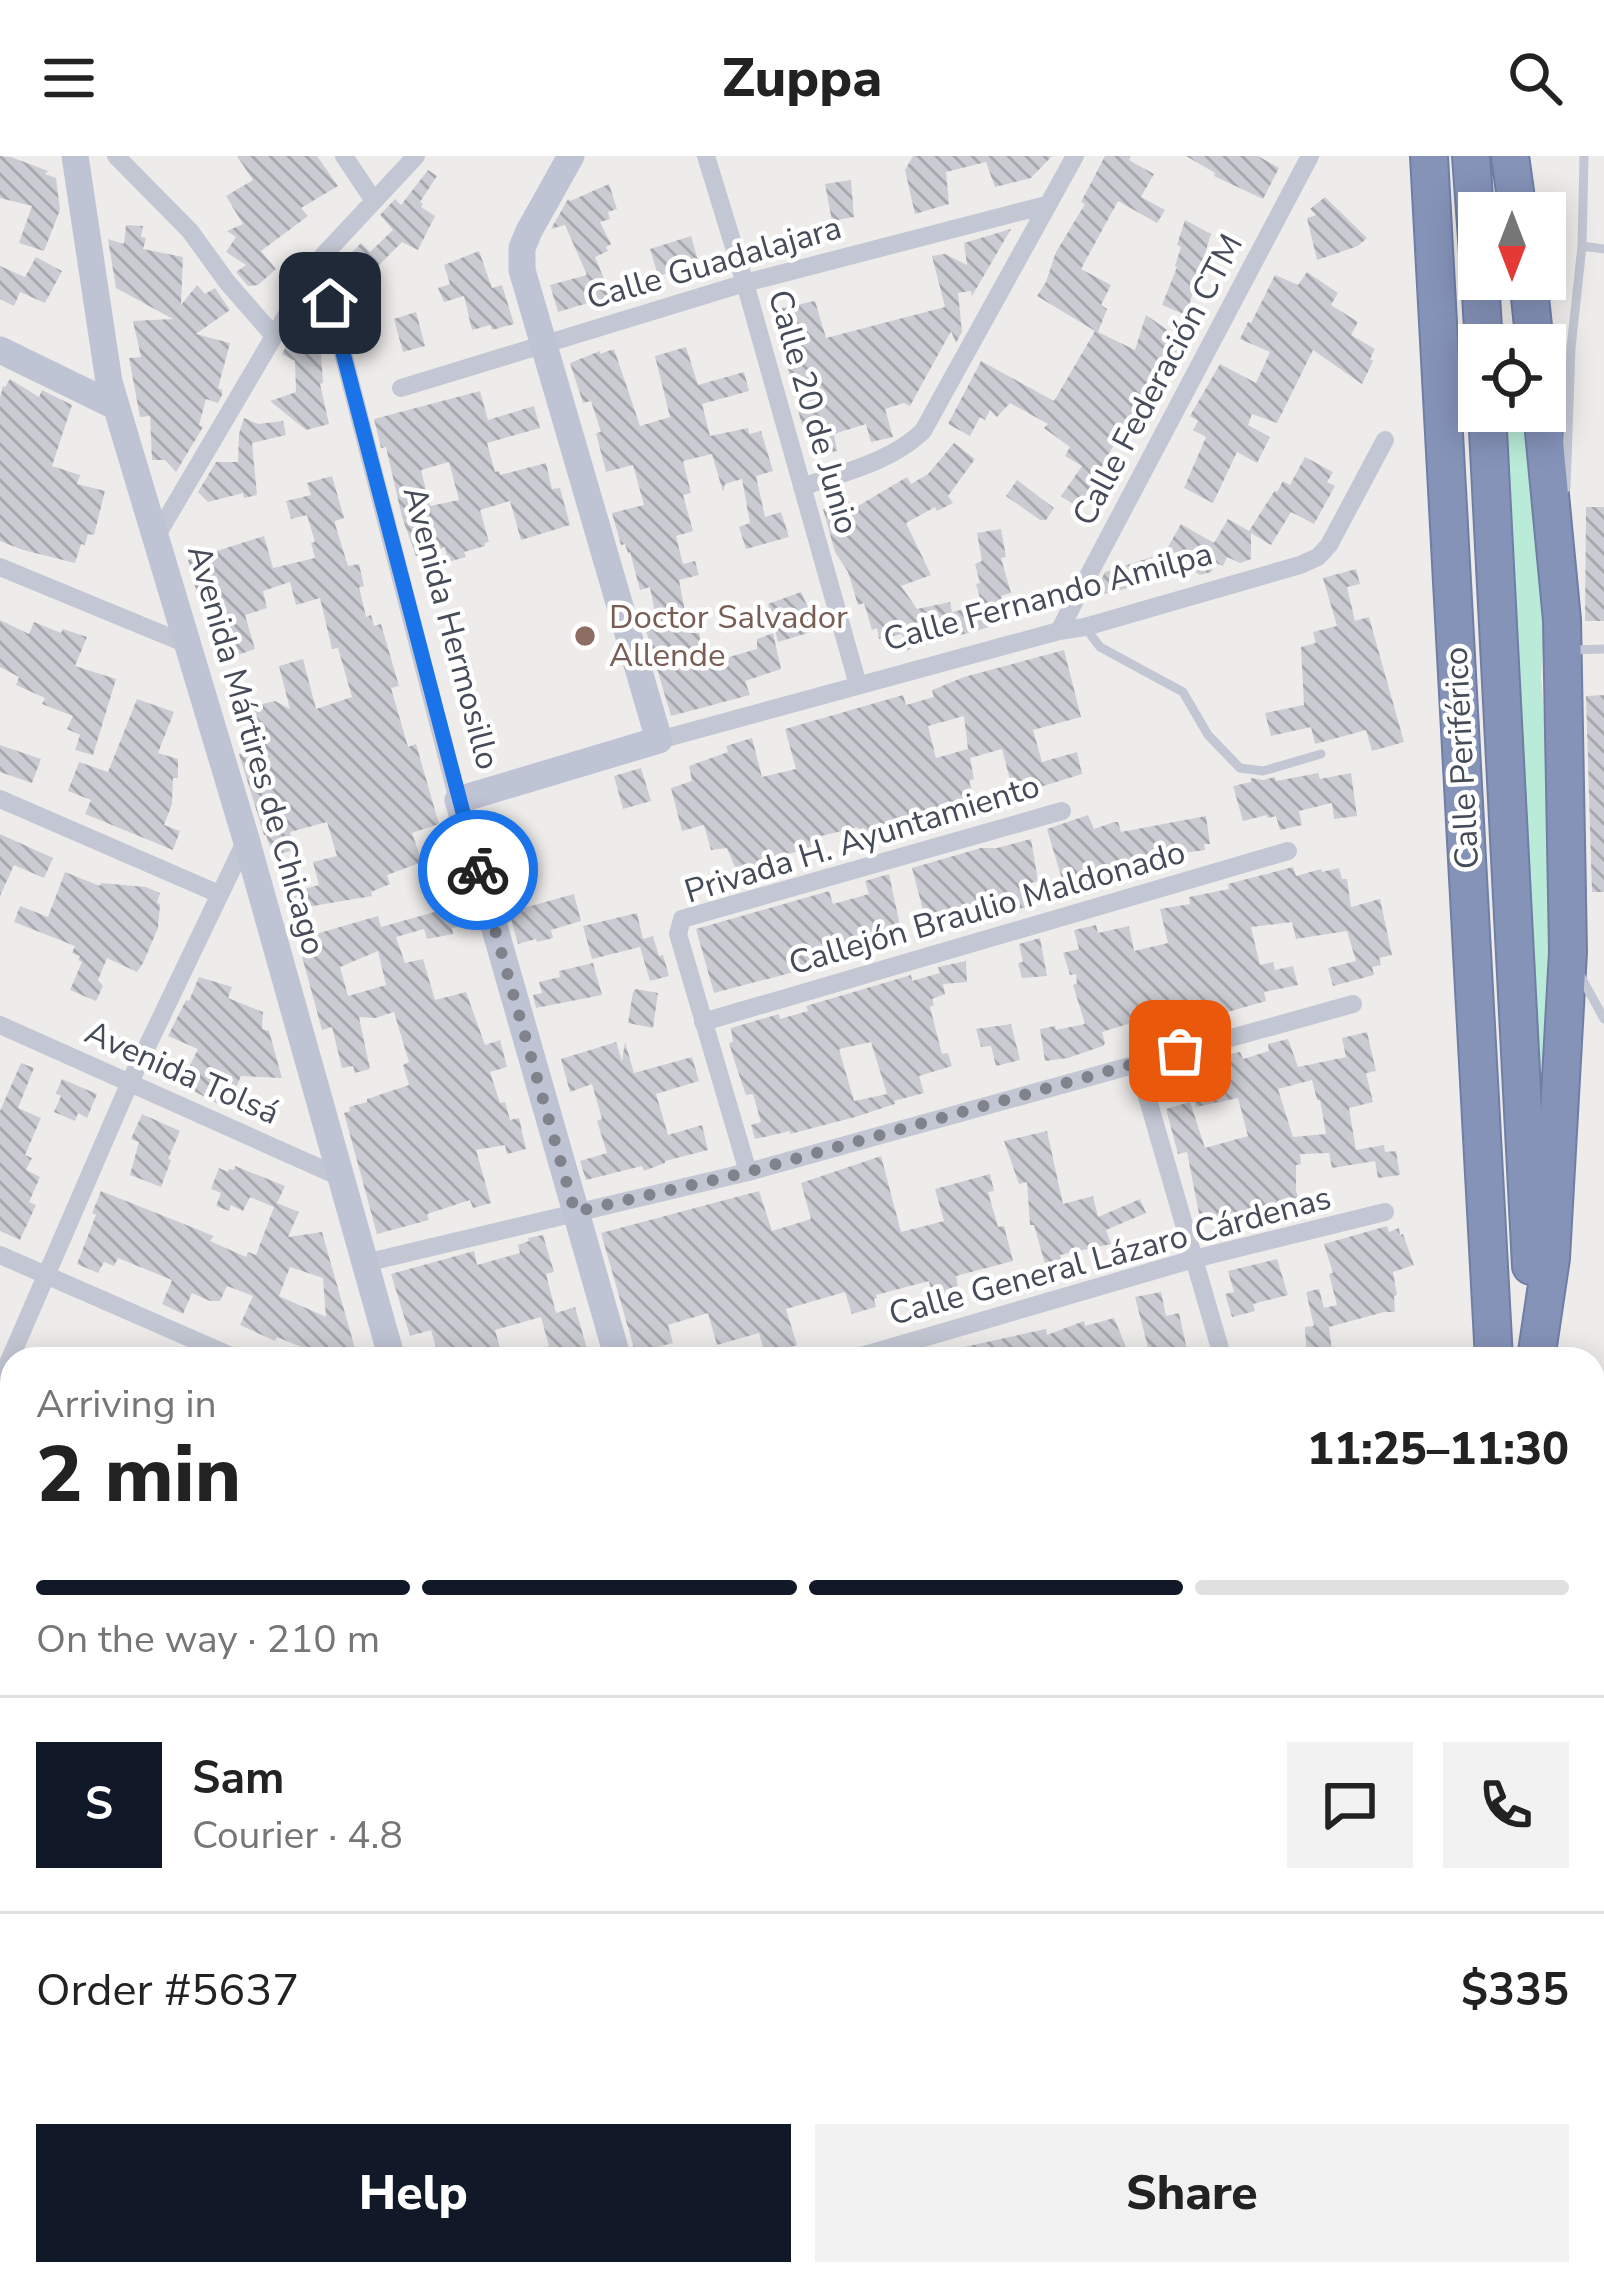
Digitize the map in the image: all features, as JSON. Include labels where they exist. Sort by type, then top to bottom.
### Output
[{"type":"highway","name":"Calle Periférico","points":[[1427,156],[1493,1347]]},
{"type":"highway","points":[[1471,156],[1474,192]]},
{"type":"highway","points":[[1490,192],[1493,156]]},
{"type":"highway","points":[[1510,156],[1515,192]]},
{"type":"highway","name":"Calle Periférico","points":[[1488,432],[1535,1347]]},
{"type":"highway","points":[[1538,1347],[1551,1258],[1568,952],[1562,635],[1544,432]]},
{"type":"street","name":"Avenida Mártires de Chicago","points":[[75,156],[112,394],[246,839],[389,1347]]},
{"type":"street","points":[[116,156],[190,231],[274,336]]},
{"type":"street","points":[[344,156],[374,201]]},
{"type":"street","points":[[157,535],[319,260],[416,156]]},
{"type":"street","points":[[571,156],[529,230],[522,248],[522,270],[659,740]]},
{"type":"street","name":"Calle 20 de Junio","points":[[706,156],[858,685]]},
{"type":"street","points":[[802,488],[890,456],[923,431],[1075,156]]},
{"type":"street","name":"Calle Federación CTM","points":[[1059,632],[1310,156]]},
{"type":"street","name":"Calle Guadalajara","points":[[400,388],[746,283],[1046,205]]},
{"type":"street","name":"Avenida Hermosillo","points":[[319,260],[458,800],[614,1347]]},
{"type":"street","points":[[0,330],[112,394]]},
{"type":"street","points":[[0,350],[112,394]]},
{"type":"street","name":"Calle Fernando Amilpa","points":[[458,800],[659,740],[1300,565],[1318,557],[1329,545],[1385,440]]},
{"type":"street","points":[[0,567],[189,645]]},
{"type":"street","points":[[0,799],[219,894]]},
{"type":"street","name":"Privada H. Ayuntamiento","points":[[704,1022],[678,934],[682,919],[1062,811]]},
{"type":"street","points":[[15,1347],[130,1082],[246,839]]},
{"type":"street","name":"Callejón Braulio Maldonado","points":[[704,1022],[1288,851]]},
{"type":"street","points":[[365,1263],[748,1172],[1353,1004]]},
{"type":"street","points":[[704,1022],[748,1172]]},
{"type":"street","name":"Avenida Tolsá","points":[[0,1024],[340,1177]]},
{"type":"street","points":[[1137,1062],[1220,1347]]},
{"type":"street","name":"Calle General Lázaro Cárdenas","points":[[891,1347],[1194,1259],[1385,1212]]},
{"type":"street","points":[[0,1255],[210,1347]]},
{"type":"lane","points":[[1565,507],[1570,348],[1582,246],[1584,156]]},
{"type":"lane","points":[[1582,246],[1604,250]]},
{"type":"lane","points":[[1565,529],[1562,635],[1604,649]]},
{"type":"lane","points":[[1085,627],[1100,646],[1183,692],[1208,735],[1240,768],[1263,771],[1321,754]]},
{"type":"lane","points":[[1568,952],[1604,1019]]},
{"type":"green space","points":[[1501,432],[1532,432],[1546,614],[1541,676],[1553,843],[1544,1233]]},
{"type":"building","points":[[0,156],[56,178],[60,210],[44,251],[19,243],[32,206],[0,198]]},
{"type":"building","points":[[237,156],[317,156],[338,186],[301,208],[308,216],[261,251],[276,269],[258,285],[248,286],[236,272],[246,265],[226,252],[236,237],[227,231],[243,224],[226,196],[253,180]]},
{"type":"building","points":[[913,156],[1052,156],[1031,178],[995,187],[986,162],[946,172],[949,204],[915,214],[905,170]]},
{"type":"building","points":[[1105,156],[1131,156],[1129,160],[1154,174],[1141,197],[1165,210],[1157,223],[1118,201],[1081,269],[1111,285],[1101,305],[1107,309],[1098,332],[1135,350],[1146,315],[1183,341],[1141,412],[1136,409],[1127,421],[1080,509],[1061,496],[1082,466],[1065,456],[1070,447],[1044,428],[1048,424],[1010,403],[997,417],[990,410],[985,420],[980,417],[970,436],[948,424],[981,361],[1054,401],[1095,331],[1037,296]]},
{"type":"building","points":[[1186,156],[1258,156],[1279,168],[1263,199],[1214,176]]},
{"type":"building","points":[[428,170],[437,176],[420,202],[435,216],[418,250],[402,242],[358,286],[346,273],[356,263],[349,255],[361,243],[370,252],[393,230],[380,215],[395,199],[401,205]]},
{"type":"building","points":[[851,180],[854,217],[832,221],[825,184]]},
{"type":"building","points":[[609,184],[617,209],[608,212],[610,219],[600,222],[611,244],[595,257],[613,301],[601,306],[598,300],[558,312],[550,285],[587,275],[565,225],[551,229],[568,199]]},
{"type":"building","points":[[1325,197],[1367,238],[1358,246],[1317,260],[1307,218],[1316,215],[1310,209]]},
{"type":"building","points":[[1185,220],[1211,234],[1186,315],[1162,305],[1177,267],[1181,247],[1177,245]]},
{"type":"building","points":[[126,225],[143,226],[143,249],[183,257],[181,305],[197,285],[205,294],[215,288],[230,310],[196,334],[230,343],[218,388],[222,395],[218,403],[206,399],[199,425],[203,427],[176,472],[165,460],[152,460],[150,416],[140,417],[129,358],[141,357],[133,321],[173,319],[116,288],[108,239],[124,244]]},
{"type":"building","points":[[1011,229],[972,296],[971,291],[958,293],[962,332],[956,343],[951,331],[910,406],[904,403],[885,409],[893,437],[871,442],[866,424],[834,434],[837,451],[812,455],[777,309],[815,301],[826,338],[945,307],[932,256],[945,254],[967,265],[964,243]]},
{"type":"building","points":[[691,236],[699,264],[658,276],[650,249]]},
{"type":"building","points":[[479,251],[492,288],[502,285],[514,324],[472,330],[464,296],[444,302],[438,288],[450,284],[444,265]]},
{"type":"building","points":[[36,257],[62,271],[45,303],[20,292],[14,306],[0,299],[0,266],[25,277]]},
{"type":"building","points":[[1307,272],[1338,293],[1331,305],[1358,322],[1351,335],[1375,349],[1373,361],[1362,384],[1313,350],[1277,423],[1252,414],[1248,425],[1270,437],[1257,463],[1237,452],[1213,503],[1184,488],[1206,437],[1193,430],[1198,421],[1190,416],[1220,364],[1256,383],[1270,352],[1240,339],[1275,275],[1298,285]]},
{"type":"building","points":[[416,312],[425,346],[403,352],[394,319]]},
{"type":"building","points":[[296,326],[320,337],[320,384],[329,424],[306,430],[270,401],[296,392],[295,361],[282,354]]},
{"type":"building","points":[[686,347],[698,385],[744,372],[749,391],[702,404],[710,436],[748,428],[749,434],[761,431],[773,471],[756,476],[765,517],[781,512],[789,537],[746,549],[739,527],[750,523],[742,479],[725,484],[723,492],[712,454],[683,461],[691,493],[683,495],[693,531],[676,536],[683,564],[695,561],[699,575],[679,580],[689,633],[699,633],[704,659],[714,656],[715,661],[757,649],[757,639],[773,633],[781,669],[745,681],[750,695],[671,716],[643,621],[656,618],[650,587],[640,590],[612,513],[644,505],[633,465],[606,472],[591,401],[583,403],[570,363],[614,349],[640,426],[670,417],[655,356]]},
{"type":"building","points":[[10,379],[39,397],[42,390],[72,405],[52,466],[80,475],[77,484],[105,491],[94,535],[88,534],[85,545],[81,544],[75,563],[0,541],[0,398]]},
{"type":"building","points":[[480,391],[488,420],[534,406],[540,428],[487,443],[495,472],[500,475],[546,463],[552,489],[560,488],[570,525],[521,540],[510,501],[480,510],[489,542],[485,546],[448,562],[445,547],[416,556],[374,419]],"holes":[[[449,462],[459,500],[430,506],[421,470]]]},
{"type":"building","points":[[244,418],[258,424],[283,421],[286,435],[252,443],[257,495],[244,498],[243,493],[208,502],[198,492],[216,462],[238,462]]},
{"type":"building","points":[[954,443],[975,459],[948,496],[953,503],[906,523],[931,575],[901,586],[917,609],[950,602],[952,612],[982,605],[976,584],[980,583],[975,564],[982,561],[977,533],[1001,529],[1006,557],[1001,558],[1011,593],[1001,596],[1007,622],[907,650],[902,634],[879,639],[877,628],[872,630],[864,603],[858,605],[848,572],[835,552],[823,509],[847,498],[853,509],[907,477],[911,484],[928,474]]},
{"type":"building","points":[[1305,457],[1333,472],[1327,482],[1335,486],[1314,524],[1291,512],[1271,545],[1251,533],[1251,559],[1240,563],[1227,557],[1223,566],[1216,563],[1211,572],[1200,575],[1164,554],[1181,524],[1214,543],[1228,519],[1249,531],[1283,481],[1290,485]]},
{"type":"building","points":[[332,476],[344,518],[335,524],[348,566],[359,564],[366,617],[371,615],[374,626],[381,624],[399,686],[391,688],[408,747],[416,744],[439,824],[412,833],[422,862],[387,875],[390,884],[371,892],[372,896],[289,910],[285,894],[319,885],[313,862],[337,856],[327,822],[290,832],[295,850],[273,855],[239,754],[262,748],[250,707],[275,701],[290,709],[279,666],[303,659],[316,709],[352,697],[338,648],[332,649],[320,598],[296,605],[290,582],[263,591],[267,608],[245,615],[255,649],[232,657],[210,586],[196,590],[188,560],[264,536],[273,568],[315,558],[307,515],[291,519],[286,501],[311,495],[307,483]]},
{"type":"building","points":[[1017,480],[1054,508],[1046,520],[1006,496]]},
{"type":"building","points":[[1586,507],[1604,507],[1604,621],[1585,621]]},
{"type":"building","points":[[1152,557],[1158,580],[1105,594],[1101,580],[1105,572]]},
{"type":"building","points":[[1356,569],[1360,584],[1347,587],[1355,621],[1369,617],[1404,742],[1372,751],[1366,730],[1315,744],[1311,727],[1271,736],[1265,713],[1304,705],[1301,647],[1316,643],[1313,632],[1337,626],[1323,578]]},
{"type":"building","points":[[801,592],[818,630],[778,642],[768,604]]},
{"type":"building","points":[[0,620],[29,634],[34,622],[87,637],[75,666],[116,679],[93,755],[75,750],[80,735],[67,729],[73,716],[42,704],[45,698],[16,685],[19,677],[0,667]]},
{"type":"building","points":[[1064,650],[1081,717],[1033,730],[1042,762],[1077,752],[1082,774],[1014,795],[1002,749],[970,758],[974,779],[969,781],[978,810],[959,814],[961,821],[872,839],[858,827],[813,838],[815,848],[782,855],[785,866],[741,882],[727,848],[711,850],[704,825],[682,831],[671,788],[692,781],[689,766],[752,738],[762,777],[796,769],[785,729],[903,695],[906,705],[934,697],[932,690]],"holes":[[[964,716],[968,749],[936,758],[928,726]]]},
{"type":"building","points":[[1604,695],[1604,892],[1592,892],[1586,696]]},
{"type":"building","points":[[137,699],[174,712],[158,753],[178,759],[178,778],[173,778],[172,804],[164,825],[180,831],[173,850],[85,814],[91,800],[68,791],[79,762],[108,772]]},
{"type":"building","points":[[0,745],[41,759],[32,783],[0,772]]},
{"type":"building","points":[[641,768],[651,801],[623,809],[614,776]]},
{"type":"building","points":[[1318,773],[1320,779],[1351,773],[1357,816],[1334,819],[1332,803],[1299,811],[1302,825],[1280,830],[1276,816],[1243,821],[1233,786],[1251,782],[1251,778],[1275,777],[1276,781]]},
{"type":"building","points":[[1088,815],[1094,829],[1118,822],[1121,832],[1206,816],[1210,844],[1204,844],[1205,850],[1184,853],[1183,847],[1140,856],[1144,874],[1066,893],[1047,829]]},
{"type":"building","points":[[0,834],[53,858],[44,878],[14,865],[0,896]]},
{"type":"building","points":[[1031,839],[1038,881],[1024,885],[1030,906],[929,933],[912,868]]},
{"type":"building","points":[[1293,867],[1296,876],[1339,868],[1342,879],[1347,879],[1351,907],[1380,899],[1392,955],[1379,958],[1381,965],[1372,967],[1374,975],[1333,986],[1328,968],[1356,961],[1347,931],[1296,939],[1292,922],[1251,927],[1260,965],[1273,962],[1275,970],[1293,966],[1298,985],[1264,992],[1266,1001],[1148,1035],[1144,1019],[1102,1032],[1103,1046],[1045,1061],[1040,1029],[1085,1024],[1073,985],[1076,974],[1070,975],[1063,953],[1079,949],[1074,930],[1096,925],[1098,933],[1129,926],[1134,951],[1168,943],[1160,909],[1190,904],[1189,897]]},
{"type":"building","points":[[65,872],[100,886],[146,887],[160,893],[158,928],[143,963],[137,972],[107,958],[96,1001],[70,990],[82,962],[72,953],[75,946],[14,922],[20,906],[48,917]]},
{"type":"building","points":[[889,874],[903,940],[843,958],[841,951],[813,967],[714,993],[696,929],[829,891],[833,904],[869,894],[865,881]]},
{"type":"building","points":[[574,894],[581,921],[551,930],[553,938],[518,944],[509,912]]},
{"type":"building","points":[[456,906],[461,926],[452,928],[453,934],[427,939],[424,929],[396,937],[405,963],[423,959],[435,1000],[466,992],[485,1045],[500,1040],[507,1067],[490,1072],[510,1120],[519,1118],[526,1149],[507,1154],[505,1145],[476,1150],[491,1203],[473,1208],[470,1200],[427,1214],[429,1220],[377,1234],[344,1113],[367,1099],[409,1085],[403,1065],[409,1062],[394,1012],[359,1017],[370,1069],[355,1073],[353,1066],[342,1068],[332,1027],[322,1030],[298,942],[378,916],[381,927]],"holes":[[[378,951],[386,985],[348,996],[340,967]]]},
{"type":"building","points":[[637,913],[643,939],[653,936],[669,976],[650,981],[640,947],[592,959],[583,926]]},
{"type":"building","points":[[1040,938],[1047,976],[1022,978],[1019,944]]},
{"type":"building","points":[[966,961],[967,982],[943,984],[945,994],[932,999],[942,1054],[948,1053],[952,1066],[919,1076],[924,1093],[855,1117],[755,1139],[751,1125],[761,1122],[753,1094],[746,1095],[735,1063],[729,1043],[733,1042],[731,1028],[808,1011],[806,1006],[911,975],[912,981],[940,973],[938,967]],"holes":[[[871,1042],[887,1094],[854,1101],[839,1049]]]},
{"type":"building","points":[[593,963],[602,995],[536,1008],[533,995],[542,993],[539,982],[560,977],[559,971]]},
{"type":"building","points":[[199,977],[232,987],[228,998],[263,1012],[262,1029],[269,1031],[282,1078],[241,1076],[227,1109],[181,1084],[198,1049],[168,1036]]},
{"type":"building","points":[[636,989],[658,993],[653,1028],[628,1023]]},
{"type":"building","points":[[1011,1024],[1020,1060],[996,1066],[991,1046],[981,1047],[976,1029]]},
{"type":"building","points":[[1367,1032],[1376,1071],[1366,1073],[1373,1102],[1349,1108],[1356,1150],[1384,1145],[1385,1152],[1396,1151],[1400,1175],[1378,1178],[1375,1161],[1332,1168],[1329,1153],[1300,1154],[1296,1191],[1301,1207],[1218,1230],[1217,1221],[1201,1224],[1187,1152],[1178,1154],[1166,1109],[1190,1102],[1205,1148],[1248,1136],[1238,1098],[1196,1107],[1192,1089],[1199,1088],[1194,1068],[1228,1061],[1226,1055],[1240,1052],[1243,1059],[1269,1051],[1268,1044],[1288,1039],[1298,1067],[1346,1057],[1342,1038]],"holes":[[[1312,1080],[1326,1134],[1293,1137],[1278,1089]]]},
{"type":"building","points":[[616,1042],[622,1061],[625,1042],[634,1073],[692,1057],[699,1081],[656,1094],[668,1135],[702,1125],[708,1150],[644,1171],[642,1166],[586,1180],[580,1161],[607,1153],[597,1121],[602,1119],[592,1084],[570,1092],[561,1059]]},
{"type":"building","points":[[21,1063],[34,1068],[18,1108],[41,1118],[25,1155],[32,1158],[26,1170],[40,1177],[29,1202],[36,1205],[20,1240],[0,1231],[0,1111]]},
{"type":"building","points":[[62,1079],[97,1094],[87,1118],[78,1113],[75,1121],[54,1112]]},
{"type":"building","points":[[142,1114],[180,1131],[161,1187],[130,1175],[139,1142],[131,1139]]},
{"type":"building","points":[[1047,1131],[1063,1204],[1093,1196],[1098,1217],[1140,1199],[1146,1213],[1106,1230],[1111,1244],[1060,1255],[1066,1273],[1049,1278],[1034,1225],[1030,1225],[1027,1182],[1019,1184],[1004,1141]]},
{"type":"building","points":[[881,1156],[901,1232],[944,1221],[935,1189],[990,1174],[994,1191],[988,1192],[1013,1261],[956,1276],[958,1286],[945,1290],[947,1300],[934,1303],[929,1281],[876,1295],[876,1307],[852,1314],[845,1292],[786,1309],[797,1345],[791,1347],[763,1347],[759,1333],[717,1345],[708,1313],[668,1325],[673,1343],[634,1347],[601,1233],[759,1191],[772,1231],[811,1219],[801,1183]]},
{"type":"building","points":[[235,1166],[285,1186],[277,1203],[299,1212],[288,1237],[322,1232],[355,1347],[301,1347],[240,1325],[253,1296],[227,1286],[220,1301],[192,1293],[183,1314],[162,1304],[172,1280],[118,1258],[114,1266],[104,1262],[98,1273],[77,1264],[101,1191],[214,1236],[210,1241],[246,1257],[248,1252],[256,1255],[274,1207],[250,1197],[243,1211],[231,1205],[229,1211],[216,1206],[221,1193],[211,1189],[219,1168]],"holes":[[[290,1267],[323,1278],[326,1317],[279,1296]]]},
{"type":"building","points":[[1387,1226],[1389,1232],[1399,1228],[1414,1265],[1393,1272],[1395,1312],[1329,1327],[1332,1347],[1306,1347],[1305,1327],[1314,1326],[1306,1292],[1319,1289],[1324,1308],[1337,1305],[1324,1244]]},
{"type":"building","points":[[543,1235],[554,1272],[546,1274],[556,1313],[575,1307],[587,1347],[545,1347],[549,1346],[541,1317],[495,1330],[500,1347],[436,1347],[431,1330],[410,1336],[391,1274],[474,1251],[477,1265],[520,1253],[518,1245]]},
{"type":"building","points":[[1277,1259],[1288,1295],[1253,1304],[1255,1311],[1232,1317],[1225,1294],[1234,1292],[1228,1271]]},
{"type":"building","points":[[1161,1292],[1166,1316],[1179,1313],[1186,1347],[1148,1347],[1135,1297]]},
{"type":"building","points":[[1114,1318],[1126,1347],[964,1347],[1046,1329],[1047,1335],[1084,1321],[1085,1326]]},
{"type":"way so far","points":[[478,870],[575,1212],[748,1172],[1180,1051]]},
{"type":"place","name":"Doctor Salvador Allende","points":[[585,636]]},
{"type":"route","points":[[330,303],[478,870]]}]
